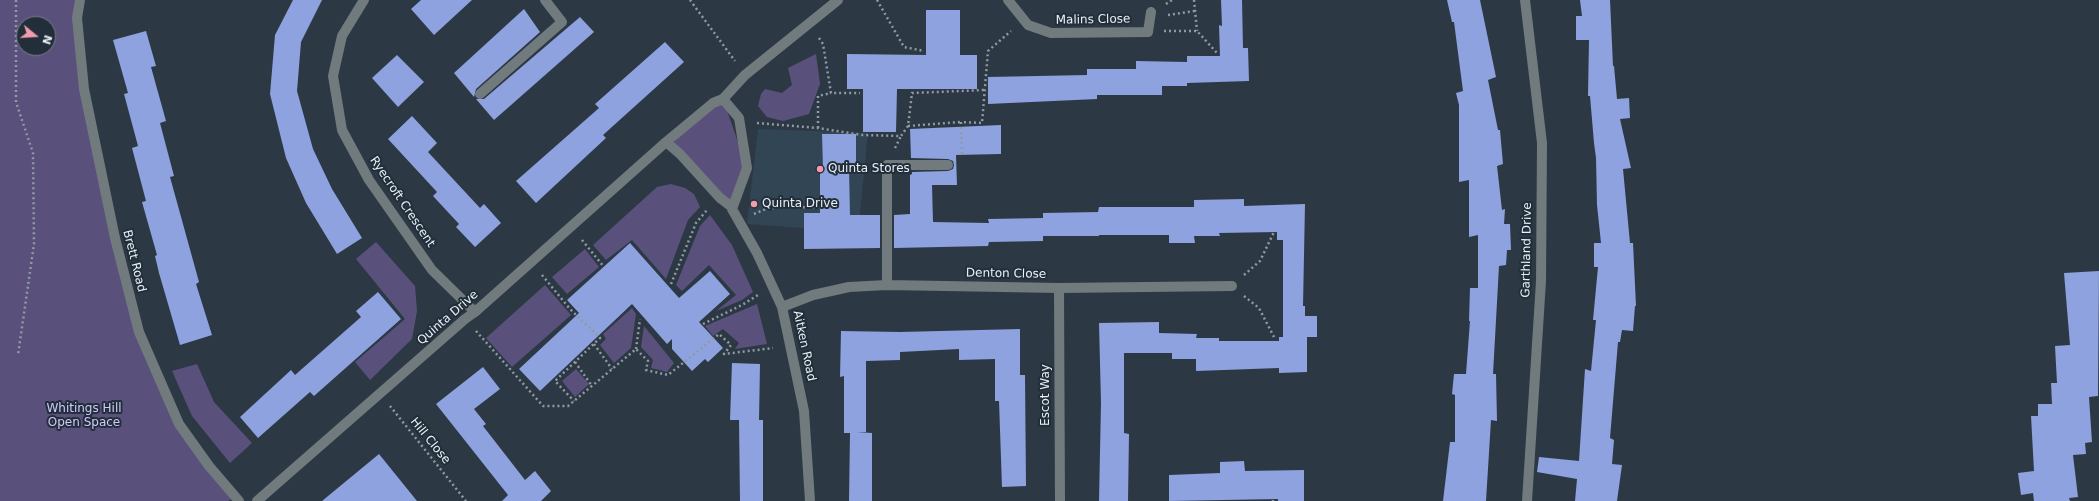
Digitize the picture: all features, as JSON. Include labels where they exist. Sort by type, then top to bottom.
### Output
[{"type":"street","name":"Brett Road","points":[[80,0],[77,18],[84,89],[115,238],[139,332],[179,424],[209,466],[239,501]]},
{"type":"street","name":"Ryecroft Crescent","points":[[364,0],[342,36],[333,76],[342,130],[369,180],[432,270],[476,312]]},
{"type":"street","points":[[480,94],[562,22],[545,0]]},
{"type":"street","name":"Quinta Drive","points":[[257,501],[465,319],[476,312],[666,142],[713,103],[724,99],[745,75],[838,0]]},
{"type":"street","points":[[1008,0],[1028,26]]},
{"type":"street","name":"Garthland Drive","points":[[1526,0],[1542,143],[1541,281],[1527,501]]},
{"type":"street","points":[[1148,32],[1151,15]]},
{"type":"street","name":"Malins Close","points":[[1028,26],[1050,33],[1148,32]]},
{"type":"street","points":[[724,99],[739,118],[747,168],[732,207]]},
{"type":"street","name":"Aitken Road","points":[[666,142],[720,198],[732,207],[738,221],[757,253],[782,307],[804,410],[810,501]]},
{"type":"street","points":[[887,285],[887,164],[948,165]]},
{"type":"street","name":"Denton Close","points":[[782,307],[813,294],[848,287],[887,285],[1059,288],[1232,286]]},
{"type":"street","name":"Escot Way","points":[[1059,288],[1060,501]]},
{"type":"path","points":[[16,0],[16,102],[32,153],[34,244],[18,355]]},
{"type":"path","points":[[690,0],[745,75]]},
{"type":"path","points":[[877,0],[904,47],[924,51]]},
{"type":"path","points":[[1194,0],[1197,31],[1217,53]]},
{"type":"path","points":[[1151,15],[1195,11]]},
{"type":"path","points":[[808,24],[823,44],[831,93]]},
{"type":"path","points":[[908,126],[982,122],[988,51],[1017,27],[1028,26]]},
{"type":"path","points":[[1148,32],[1197,31]]},
{"type":"path","points":[[739,118],[764,125],[818,128],[862,135],[901,136],[908,126],[912,93],[984,90]]},
{"type":"path","points":[[818,128],[818,96],[831,93],[860,93]]},
{"type":"path","points":[[948,165],[963,154],[961,122]]},
{"type":"path","points":[[671,284],[696,223],[720,198]]},
{"type":"path","points":[[738,221],[768,208],[820,207]]},
{"type":"path","points":[[571,228],[604,267]]},
{"type":"path","points":[[1274,232],[1260,261],[1232,286],[1259,308],[1274,337]]},
{"type":"path","points":[[531,262],[570,309],[600,338],[555,381],[574,401]]},
{"type":"path","points":[[703,324],[742,305],[772,286]]},
{"type":"path","points":[[465,319],[544,406],[568,406],[636,349],[640,319]]},
{"type":"path","points":[[636,349],[648,361],[646,370],[668,375],[719,334],[731,345],[724,354],[791,345]]},
{"type":"path","points":[[594,344],[612,369]]},
{"type":"path","points":[[575,362],[592,386]]},
{"type":"path","name":"Hill Close","points":[[380,393],[466,501]]},
{"type":"shaded area","points":[[758,129],[868,133],[858,232],[747,224]]},
{"type":"green space","name":"Whitings Hill Open Space","points":[[0,0],[80,0],[84,89],[139,332],[179,424],[236,497],[228,501],[0,501]]},
{"type":"green space","points":[[816,54],[820,84],[809,114],[783,121],[767,117],[758,106],[761,94],[765,89],[782,93],[792,85],[788,68]]},
{"type":"green space","points":[[723,99],[747,168],[732,207],[670,146],[713,103]]},
{"type":"green space","points":[[671,184],[685,188],[694,194],[700,207],[688,220],[666,279],[632,240],[606,260],[593,245],[657,187]]},
{"type":"green space","points":[[710,215],[732,245],[753,292],[742,300],[716,311],[736,295],[709,265],[682,291],[676,285],[700,226]]},
{"type":"green space","points":[[376,242],[415,286],[417,311],[412,339],[370,380],[355,362],[405,319],[356,259]]},
{"type":"green space","points":[[585,249],[599,267],[567,294],[552,277]]},
{"type":"green space","points":[[545,285],[571,315],[512,367],[486,338]]},
{"type":"green space","points":[[757,304],[767,344],[735,349],[739,343],[723,329],[713,336],[705,326]]},
{"type":"green space","points":[[632,308],[636,314],[631,348],[614,363],[600,345],[606,339],[603,334]]},
{"type":"green space","points":[[644,326],[674,363],[667,372],[651,368],[653,360],[641,347]]},
{"type":"green space","points":[[197,364],[214,402],[252,443],[230,463],[192,416],[172,371]]},
{"type":"green space","points":[[576,369],[589,384],[575,397],[562,381]]},
{"type":"building","points":[[293,0],[322,0],[301,42],[297,91],[313,149],[332,189],[362,238],[337,254],[306,203],[286,158],[270,94],[275,35]]},
{"type":"building","points":[[421,0],[472,0],[434,35],[411,9]]},
{"type":"building","points":[[1221,0],[1242,0],[1243,48],[1248,48],[1249,81],[1187,83],[1187,86],[1162,86],[1162,95],[1097,95],[1097,99],[988,104],[988,77],[1087,75],[1087,69],[1136,69],[1136,61],[1187,62],[1187,56],[1220,56],[1219,25],[1222,26]]},
{"type":"building","points":[[1447,0],[1480,0],[1496,77],[1488,80],[1498,130],[1500,130],[1503,164],[1497,166],[1502,210],[1505,209],[1504,224],[1510,224],[1511,250],[1507,250],[1506,265],[1499,266],[1493,374],[1496,374],[1497,421],[1491,420],[1486,501],[1443,501],[1450,442],[1455,442],[1455,395],[1452,394],[1454,374],[1466,374],[1470,321],[1470,288],[1478,288],[1478,235],[1469,237],[1469,180],[1459,182],[1459,105],[1456,93],[1463,91],[1454,22],[1452,22]]},
{"type":"building","points":[[1580,0],[1610,0],[1613,66],[1617,99],[1629,98],[1630,118],[1620,119],[1631,168],[1623,169],[1630,243],[1633,243],[1636,306],[1633,331],[1622,330],[1620,342],[1618,342],[1610,438],[1614,440],[1612,464],[1622,465],[1617,501],[1575,501],[1577,479],[1537,472],[1539,457],[1579,461],[1585,369],[1591,371],[1596,320],[1593,320],[1598,267],[1594,267],[1594,243],[1601,243],[1597,205],[1596,158],[1590,96],[1588,96],[1589,40],[1576,40],[1576,16],[1582,16]]},
{"type":"building","points":[[524,9],[540,32],[476,89],[474,97],[454,73]]},
{"type":"building","points":[[926,10],[960,10],[960,55],[977,55],[977,89],[897,89],[896,132],[863,132],[863,89],[847,89],[847,54],[926,55]]},
{"type":"building","points":[[580,17],[594,32],[494,120],[476,99],[484,99]]},
{"type":"building","points":[[146,31],[156,66],[151,67],[166,121],[160,123],[174,176],[170,177],[199,282],[196,284],[212,335],[180,345],[159,273],[155,256],[157,255],[142,202],[146,201],[132,148],[138,146],[124,94],[128,93],[113,40]]},
{"type":"building","points":[[665,42],[684,62],[603,135],[606,138],[536,203],[516,181],[599,108],[595,104]]},
{"type":"building","points":[[397,55],[424,82],[398,107],[372,78]]},
{"type":"building","points":[[412,116],[437,143],[428,152],[480,208],[484,204],[501,223],[475,247],[456,227],[459,224],[433,196],[437,192],[388,139]]},
{"type":"building","points":[[1001,125],[1001,154],[956,155],[957,185],[932,185],[933,222],[989,223],[988,219],[1043,218],[1043,213],[1098,212],[1099,207],[1194,207],[1194,200],[1244,199],[1244,206],[1305,204],[1303,306],[1305,306],[1305,316],[1317,316],[1317,337],[1307,337],[1307,372],[1279,373],[1279,368],[1196,371],[1196,359],[1172,359],[1172,353],[1124,353],[1124,433],[1129,434],[1128,501],[1099,501],[1101,403],[1099,323],[1159,322],[1159,333],[1197,334],[1196,338],[1219,338],[1219,341],[1279,341],[1279,337],[1283,337],[1283,240],[1277,240],[1277,232],[1219,233],[1220,236],[1194,236],[1195,243],[1169,243],[1169,235],[1043,236],[1043,241],[989,242],[988,246],[894,248],[894,215],[910,214],[910,175],[912,172],[948,171],[953,169],[954,165],[953,161],[948,159],[911,158],[910,129]]},
{"type":"building","points":[[822,134],[856,134],[856,169],[849,169],[850,215],[880,215],[880,248],[804,249],[804,213],[820,213],[820,169],[823,169]]},
{"type":"building","points":[[630,243],[679,298],[710,271],[730,294],[699,322],[723,348],[708,362],[705,359],[692,371],[672,349],[672,339],[667,344],[632,304],[540,391],[519,369],[579,313],[567,300]]},
{"type":"building","points":[[2099,271],[2098,396],[2089,397],[2092,442],[2085,443],[2086,454],[2073,455],[2078,497],[2069,498],[2070,501],[2034,501],[2033,493],[2021,495],[2018,473],[2034,471],[2031,416],[2038,416],[2038,404],[2052,404],[2051,383],[2057,383],[2055,346],[2070,345],[2064,273]]},
{"type":"building","points":[[378,292],[401,319],[314,396],[310,392],[258,438],[240,417],[291,370],[295,375],[361,317],[356,311]]},
{"type":"building","points":[[1020,329],[1020,375],[1025,375],[1026,486],[1002,487],[999,401],[995,401],[995,359],[959,360],[959,349],[900,352],[900,360],[866,361],[866,432],[857,432],[872,433],[872,501],[849,501],[850,433],[844,433],[844,376],[840,377],[841,331],[900,332]]},
{"type":"building","points":[[732,363],[760,364],[759,420],[763,420],[763,501],[740,501],[739,420],[730,420]]},
{"type":"building","points":[[483,367],[500,389],[474,409],[486,424],[483,426],[525,480],[535,471],[551,491],[541,501],[502,501],[508,495],[436,404]]},
{"type":"building","points":[[379,454],[417,501],[322,501]]},
{"type":"building","points":[[1244,461],[1245,471],[1304,470],[1304,501],[1278,501],[1278,499],[1169,501],[1169,475],[1220,473],[1220,462]]},
{"type":"place","name":"Quinta Stores","points":[[820,169]]},
{"type":"place","name":"Quinta Drive","points":[[754,204]]}]
